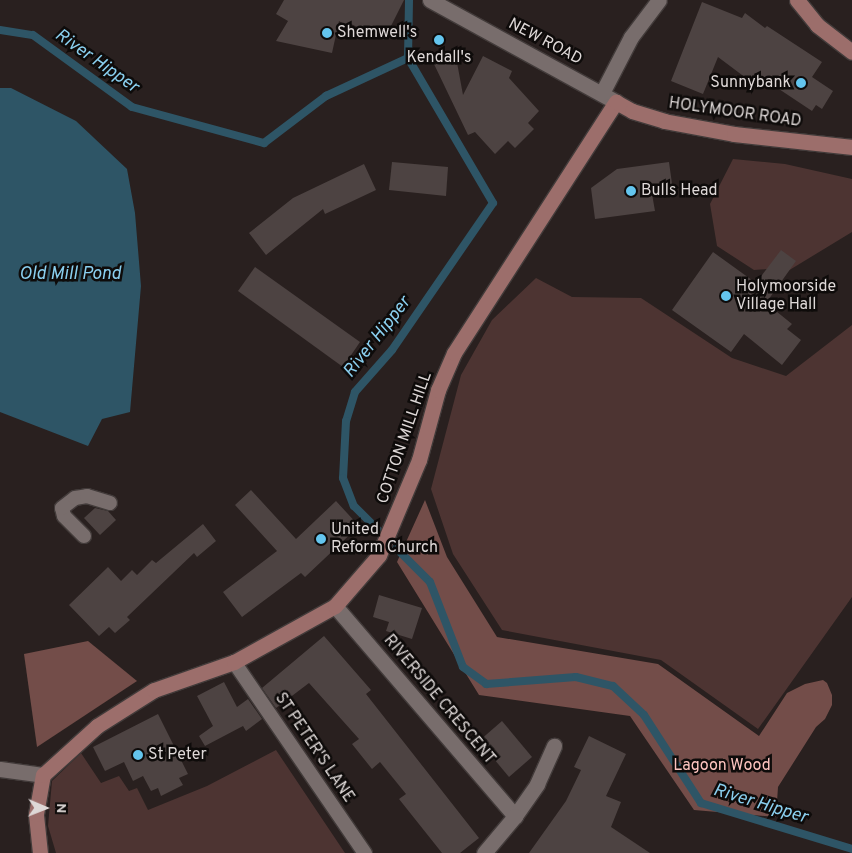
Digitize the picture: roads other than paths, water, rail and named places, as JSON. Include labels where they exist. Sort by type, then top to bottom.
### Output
[{"type":"street","name":"NEW ROAD","points":[[430,0],[616,102]]},
{"type":"street","points":[[602,93],[631,36],[659,0]]},
{"type":"street","points":[[797,0],[816,25],[852,52]]},
{"type":"street","name":"HOLYMOOR ROAD","points":[[616,102],[632,111],[664,121],[734,134],[852,147]]},
{"type":"street","name":"COTTON MILL HILL","points":[[43,775],[97,726],[154,690],[234,662],[294,631],[336,606],[379,555],[398,514],[419,460],[438,390],[454,353],[616,102]]},
{"type":"street","name":"RIVERSIDE CRESCENT","points":[[336,606],[515,816]]},
{"type":"street","points":[[484,853],[515,816],[537,784],[554,746]]},
{"type":"street","points":[[0,769],[43,775],[36,814],[40,853]]},
{"type":"lane","points":[[84,536],[64,516],[62,508],[75,498],[87,496],[110,503]]},
{"type":"lane","name":"ST PETER'S LANE","points":[[234,662],[365,853]]},
{"type":"water","name":"Old Mill Pond","points":[[0,88],[11,88],[76,121],[127,169],[135,213],[141,286],[130,412],[102,419],[88,446],[0,412]]},
{"type":"waterway","points":[[408,58],[409,0]]},
{"type":"waterway","name":"River Hipper","points":[[0,30],[33,35],[132,107],[264,143],[326,96],[408,58],[493,203],[392,350],[355,392],[346,421],[343,478],[354,506],[430,582],[463,667],[486,684],[576,677],[613,686],[644,715],[701,803],[852,849]]},
{"type":"place","name":"Shemwell's","points":[[327,33]]},
{"type":"place","name":"Kendall's","points":[[439,40]]},
{"type":"place","name":"Sunnybank","points":[[801,83]]},
{"type":"place","name":"Bulls Head","points":[[631,191]]},
{"type":"place","name":"Holymoorside Village Hall","points":[[726,296]]},
{"type":"place","name":"United Reform Church","points":[[321,539]]},
{"type":"place","name":"St Peter","points":[[138,755]]},
{"type":"park label","name":"Lagoon Wood","points":[[722,766]]}]
